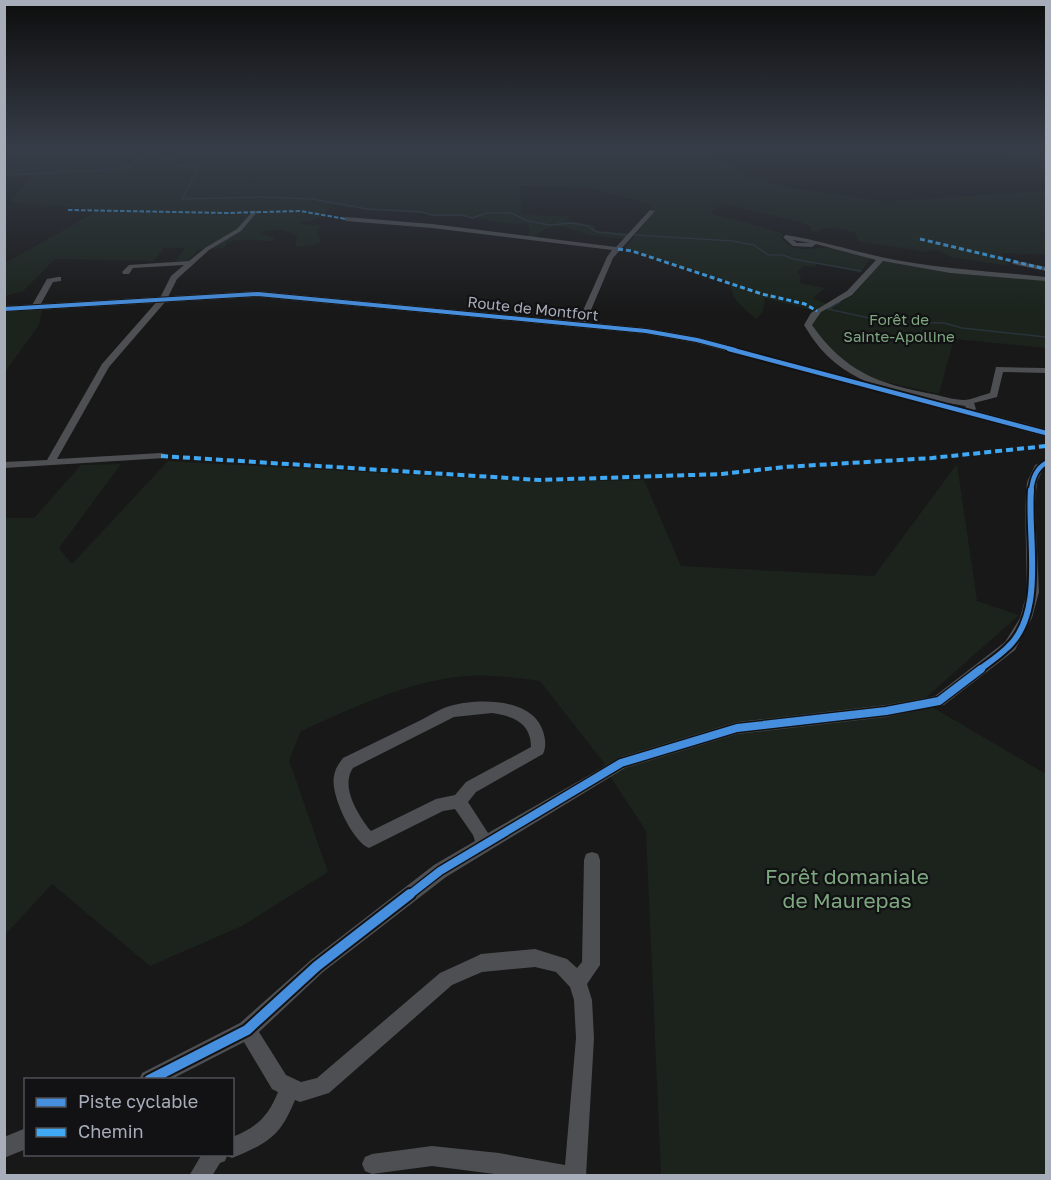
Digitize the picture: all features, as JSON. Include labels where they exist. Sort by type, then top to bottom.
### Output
[{"type":"street","points":[[51,461],[105,366],[163,299],[174,278],[207,249],[239,230],[254,212]]},
{"type":"street","points":[[581,324],[610,257],[651,212]]},
{"type":"street","points":[[346,219],[432,226],[618,249]]},
{"type":"street","points":[[814,243],[881,259],[970,274],[1047,279]]},
{"type":"street","points":[[881,259],[855,289],[838,301],[817,311],[808,325],[831,356],[848,370],[897,388],[970,409],[994,395],[999,369],[1047,371]]},
{"type":"street","points":[[126,272],[131,266],[190,263]]},
{"type":"street","points":[[1015,263],[1047,269]]},
{"type":"street","points":[[35,307],[50,281],[58,279]]},
{"type":"street","name":"Route de Montfort","points":[[4,309],[231,294],[281,295],[646,331],[697,340],[970,409],[1047,433]]},
{"type":"street","points":[[4,465],[161,456]]},
{"type":"street","points":[[153,1078],[247,1030],[317,966],[440,871],[621,763],[737,728],[886,711],[939,701],[1010,646],[1026,618],[1033,592],[1030,506],[1032,482],[1039,466],[1047,463]]},
{"type":"street","points":[[492,707],[514,710],[527,718],[539,740],[538,750],[471,787],[459,802],[441,804],[369,840],[362,834],[352,817],[340,780],[342,771],[348,764],[385,743],[452,711],[492,707]]},
{"type":"street","points":[[459,802],[480,832],[484,845]]},
{"type":"street","points":[[577,982],[591,965],[592,860]]},
{"type":"street","points":[[247,1030],[279,1082],[300,1092],[322,1086],[446,979],[481,963],[535,958],[561,965],[577,982],[583,1000],[585,1038],[575,1176]]},
{"type":"street","points":[[234,1147],[260,1136],[279,1115],[290,1087]]},
{"type":"street","points":[[4,1148],[24,1139]]},
{"type":"street","points":[[199,1176],[213,1156]]},
{"type":"street","points":[[372,1164],[432,1156],[499,1163],[566,1176]]},
{"type":"green space","points":[[33,204],[335,204],[325,212],[327,214],[298,223],[322,225],[317,233],[321,241],[316,245],[295,247],[297,236],[289,232],[273,230],[260,234],[272,237],[276,241],[228,242],[224,248],[199,249],[187,262],[175,261],[185,248],[164,248],[154,261],[55,259],[23,291],[5,296],[5,263],[99,210]]},
{"type":"green space","points":[[335,204],[521,204],[522,215],[569,216],[567,221],[593,225],[596,231],[630,233],[623,239],[553,227],[540,232],[534,238],[526,237],[530,231],[527,223],[511,224],[463,216],[431,216]]},
{"type":"green space","name":"Forêt de Sainte-Apolline","points":[[650,204],[723,204],[710,213],[783,233],[781,238],[792,247],[840,249],[871,258],[860,273],[818,263],[814,267],[803,266],[797,272],[801,277],[799,283],[825,288],[813,298],[833,307],[853,295],[882,260],[949,273],[1046,280],[1046,348],[954,339],[939,394],[855,375],[804,325],[813,310],[765,298],[763,311],[757,319],[735,298],[731,282],[625,248],[654,212]]},
{"type":"green space","points":[[723,204],[1046,204],[1046,255],[1003,253],[1003,258],[1009,264],[1003,265],[950,257],[939,251],[926,252],[858,241],[855,232],[824,228],[816,232],[811,231],[811,227],[800,222]]},
{"type":"green space","points":[[43,306],[39,325],[5,372],[5,309]]},
{"type":"green space","name":"Forêt domaniale de Maurepas","points":[[168,461],[541,482],[644,480],[681,566],[874,576],[957,464],[977,601],[1019,615],[922,701],[1046,774],[1046,1175],[661,1175],[646,831],[604,767],[604,763],[540,681],[466,676],[423,683],[381,697],[301,731],[289,760],[328,872],[242,926],[150,966],[52,884],[5,935],[5,518],[34,518],[81,465],[121,464],[59,548],[72,564]]},
{"type":"waterway","points":[[340,204],[367,209],[422,212],[433,215],[462,215],[473,218],[486,213],[511,213],[528,221],[550,225],[572,223],[588,226],[597,232],[626,235]]},
{"type":"waterway","points":[[635,235],[733,241],[754,245],[768,255],[783,255],[793,259],[861,271]]},
{"type":"waterway","points":[[840,302],[828,309],[887,322],[944,323],[962,328],[1046,337]]},
{"type":"marked path","points":[[68,210],[227,213],[300,211],[346,219]]},
{"type":"marked path","points":[[920,239],[1046,269]]},
{"type":"marked path","points":[[618,249],[632,251],[762,294],[805,304],[817,311]]},
{"type":"marked path","points":[[161,456],[540,480],[722,474],[784,467],[932,458],[1046,446]]},
{"type":"cycle path","points":[[4,309],[258,294],[646,331],[697,340],[1046,433]]},
{"type":"cycle path","points":[[153,1078],[247,1030],[317,966],[440,871],[621,763],[737,728],[886,711],[939,701],[1010,646],[1026,618],[1033,592],[1030,506],[1032,482],[1039,467],[1046,463]]}]
